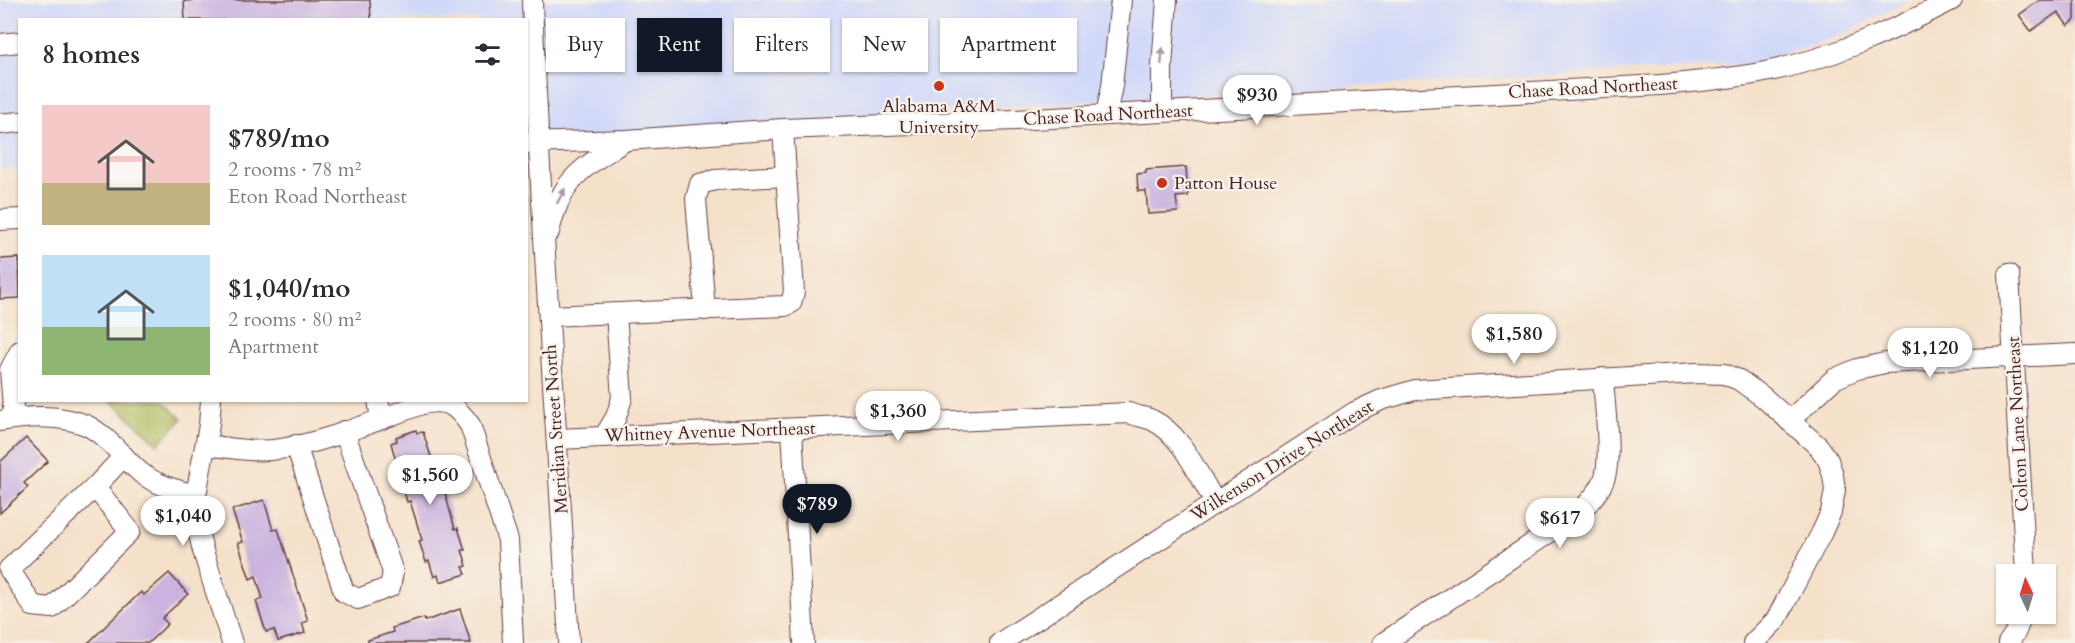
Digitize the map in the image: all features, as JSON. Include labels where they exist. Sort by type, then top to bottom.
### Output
[{"type":"street","name":"Meridian Street North","points":[[532,0],[532,143],[545,252],[569,643]]},
{"type":"street","points":[[1106,115],[1112,86],[1120,0]]},
{"type":"street","points":[[1162,112],[1162,66],[1167,0]]},
{"type":"street","name":"Chase Road Northeast","points":[[532,143],[1648,86],[1728,78],[1789,67],[1873,39],[1952,0]]},
{"type":"street","points":[[0,44],[18,42]]},
{"type":"street","points":[[0,124],[18,122]]},
{"type":"street","points":[[549,316],[785,306],[791,303],[794,292],[783,129]]},
{"type":"street","points":[[545,252],[555,208],[567,184],[583,168],[626,140]]},
{"type":"street","points":[[705,310],[696,200],[700,184],[715,180],[786,176]]},
{"type":"street","points":[[528,207],[545,252]]},
{"type":"street","points":[[0,220],[18,219]]},
{"type":"street","name":"Colton Lane Northeast","points":[[2009,274],[2025,564]]},
{"type":"street","points":[[604,437],[616,417],[622,398],[616,313]]},
{"type":"street","points":[[1789,421],[1834,379],[1857,369],[1885,363],[2075,354]]},
{"type":"street","points":[[18,355],[10,370],[7,420],[56,417],[87,426],[141,473],[160,485],[196,495]]},
{"type":"street","name":"Wilkenson Drive Northeast","points":[[1000,643],[1355,412],[1381,400],[1415,390],[1697,373],[1724,374],[1739,380],[1763,398],[1819,447],[1828,460],[1835,490],[1831,512],[1822,532],[1776,620],[1753,643]]},
{"type":"street","points":[[1383,643],[1580,512],[1595,495],[1604,481],[1607,459],[1603,378]]},
{"type":"street","points":[[211,402],[206,444],[196,495],[196,522],[232,643]]},
{"type":"street","points":[[206,444],[238,450],[260,450],[296,445],[344,431],[380,410],[433,402]]},
{"type":"street","points":[[442,402],[453,406],[464,406],[508,540],[513,643]]},
{"type":"street","name":"Whitney Avenue Northeast","points":[[558,439],[1129,413],[1153,421],[1171,435],[1187,456],[1215,502]]},
{"type":"street","points":[[792,429],[804,643]]},
{"type":"street","points":[[296,445],[344,592],[358,599],[390,587],[393,572],[344,431]]},
{"type":"street","points":[[94,487],[130,531],[52,608],[33,606],[9,569],[124,456]]},
{"type":"street","points":[[2008,643],[2019,624]]},
{"type":"shaded area","name":"Alabama A&M University","points":[[0,0],[1908,0],[1840,36],[1750,64],[954,109],[560,153],[528,154],[528,18],[18,18],[18,168],[0,169]]},
{"type":"green space","points":[[112,402],[164,402],[182,419],[158,444]]},
{"type":"building","points":[[370,0],[371,18],[185,18],[184,1]]},
{"type":"building","points":[[2040,0],[2075,0],[2075,20],[2068,26],[2058,12],[2031,31],[2019,15]]},
{"type":"building","name":"Patton House","points":[[1186,167],[1188,196],[1176,197],[1178,212],[1148,214],[1146,191],[1138,191],[1137,174],[1146,173],[1146,170]]},
{"type":"building","points":[[18,258],[18,298],[0,299],[0,259]]},
{"type":"building","points":[[416,430],[417,433],[423,432],[435,469],[438,468],[455,529],[458,528],[465,550],[462,550],[467,566],[463,567],[466,574],[440,582],[438,575],[434,577],[429,561],[426,562],[419,541],[422,540],[410,501],[407,502],[391,443],[397,441],[396,437]]},
{"type":"building","points":[[26,438],[48,461],[24,483],[28,487],[0,513],[0,462]]},
{"type":"building","points":[[264,500],[273,530],[278,529],[308,621],[302,623],[305,633],[278,641],[274,630],[266,632],[256,601],[263,599],[256,576],[250,579],[238,543],[243,542],[232,510]]},
{"type":"building","points":[[169,573],[188,594],[162,618],[168,624],[148,643],[88,643],[141,592],[144,595]]},
{"type":"building","points":[[460,609],[471,643],[368,643],[368,640],[393,632],[392,628],[424,618],[425,621]]},
{"type":"place","name":"Alabama A&M University","points":[[939,86]]},
{"type":"place","name":"Patton House","points":[[1162,183]]}]
